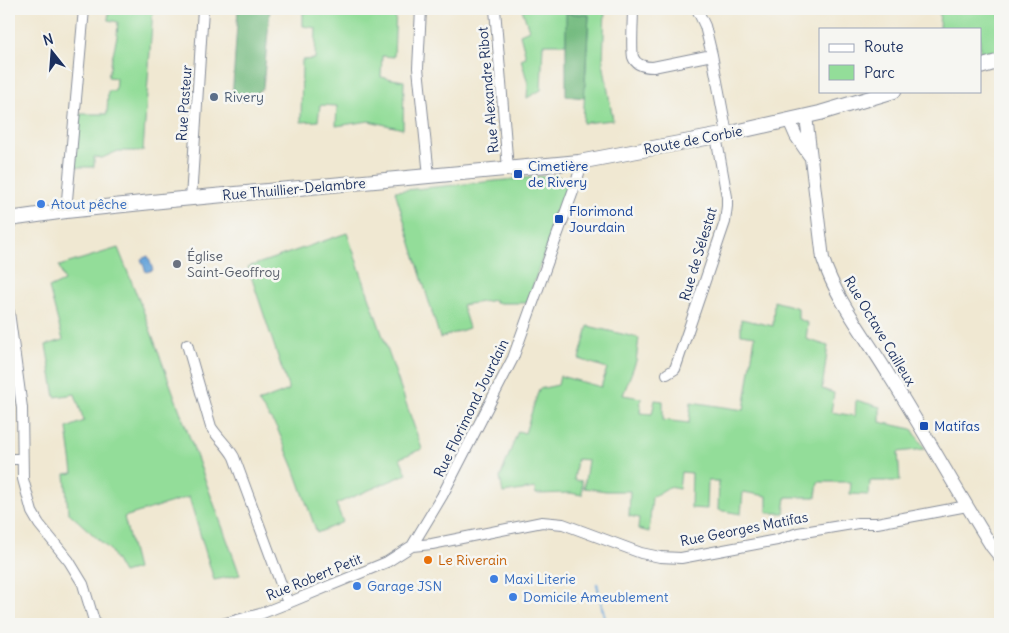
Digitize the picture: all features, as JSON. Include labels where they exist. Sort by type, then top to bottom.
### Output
[{"type":"main road","points":[[982,66],[1000,61]]},
{"type":"main road","name":"Route de Corbie","points":[[579,162],[789,120],[890,92]]},
{"type":"main road","name":"Rue Thuillier-Delambre","points":[[9,219],[66,211],[579,162]]},
{"type":"street","points":[[66,211],[84,9]]},
{"type":"street","name":"Rue Pasteur","points":[[191,199],[203,9]]},
{"type":"street","points":[[421,9],[418,68],[429,176]]},
{"type":"street","name":"Rue Alexandre Ribot","points":[[496,9],[508,169]]},
{"type":"street","points":[[633,9],[633,57],[640,65],[652,67],[712,55]]},
{"type":"street","name":"Rue de Sélestat","points":[[668,374],[676,369],[725,222],[727,206],[712,55],[705,26],[697,9]]},
{"type":"street","name":"Rue Octave Cailleux","points":[[806,116],[823,258],[829,277],[966,506]]},
{"type":"street","points":[[789,120],[796,136],[811,157]]},
{"type":"street","name":"Rue Florimond Jourdain","points":[[412,546],[442,496],[513,358],[575,186],[579,173],[579,162]]},
{"type":"street","points":[[9,312],[22,408],[24,479],[32,512],[84,584],[95,624]]},
{"type":"street","points":[[186,344],[211,427],[217,437],[229,448],[234,457],[288,603]]},
{"type":"street","points":[[9,459],[22,459]]},
{"type":"street","points":[[966,506],[1000,557]]},
{"type":"street","name":"Rue Georges Matifas","points":[[412,546],[432,544],[526,525],[554,523],[563,524],[641,553],[660,557],[681,558],[777,540],[798,533],[858,523],[878,523],[966,506]]},
{"type":"street","name":"Rue Robert Petit","points":[[222,624],[260,614],[288,603],[387,562],[412,546]]},
{"type":"green space","points":[[109,9],[153,9],[143,151],[118,151],[102,158],[94,157],[94,167],[75,167],[80,114],[107,114],[108,91],[115,91],[116,78],[108,77],[117,36],[118,22],[108,20]]},
{"type":"green space","points":[[238,9],[270,9],[263,88],[246,101],[232,100]]},
{"type":"green space","points":[[303,9],[396,9],[394,57],[382,56],[381,77],[404,81],[403,129],[369,121],[336,126],[337,106],[320,105],[318,121],[301,122],[302,60],[315,59],[316,28],[303,26]]},
{"type":"green space","points":[[522,9],[605,9],[603,62],[613,120],[583,123],[589,15],[567,13],[566,44],[543,44],[541,90],[527,98],[528,84],[521,59],[526,57],[520,34],[529,30]]},
{"type":"green space","points":[[940,9],[1000,9],[1000,52],[982,57],[982,28],[939,28]]},
{"type":"green space","points":[[566,13],[589,15],[584,98],[566,96]]},
{"type":"green space","points":[[555,175],[569,181],[527,303],[495,303],[495,300],[462,305],[469,328],[440,338],[395,191]]},
{"type":"green space","points":[[347,233],[422,449],[400,458],[407,474],[336,504],[343,522],[317,533],[294,468],[277,428],[258,402],[289,390],[248,267]]},
{"type":"green space","points":[[118,248],[143,310],[240,575],[214,580],[189,497],[124,517],[137,569],[123,573],[110,550],[68,512],[65,474],[73,473],[67,428],[84,421],[75,394],[55,397],[46,345],[63,340],[49,288],[64,281],[59,266]]},
{"type":"green space","points":[[774,301],[798,308],[798,319],[808,323],[806,339],[828,346],[822,389],[834,393],[831,412],[855,416],[856,400],[880,407],[880,422],[912,429],[925,449],[898,452],[900,481],[870,481],[869,495],[850,494],[851,482],[818,482],[816,497],[786,497],[784,513],[767,513],[767,496],[743,492],[741,514],[718,510],[719,481],[708,481],[707,509],[691,508],[692,473],[681,472],[679,489],[669,487],[652,497],[649,532],[638,529],[639,518],[629,516],[630,491],[606,491],[584,488],[588,460],[577,459],[574,480],[582,481],[582,495],[570,493],[536,494],[535,488],[503,493],[500,478],[518,431],[525,433],[539,389],[558,385],[560,376],[601,387],[607,368],[579,359],[588,326],[639,338],[636,361],[623,395],[641,398],[640,413],[652,414],[655,400],[663,401],[663,420],[689,423],[691,402],[744,410],[755,336],[741,334],[741,319],[773,326]]},
{"type":"water","points":[[148,256],[153,270],[146,272],[141,259]]},
{"type":"waterway","points":[[597,584],[606,624]]},
{"type":"place","name":"Rivery","points":[[214,97]]},
{"type":"place","name":"Cimetière de Rivery","points":[[518,174]]},
{"type":"place","name":"Atout pêche","points":[[41,204]]},
{"type":"place","name":"Florimond Jourdain","points":[[559,219]]},
{"type":"place","name":"Église Saint-Geoffroy","points":[[177,264]]},
{"type":"place","name":"Matifas","points":[[924,426]]},
{"type":"place","name":"Le Riverain","points":[[428,560]]},
{"type":"place","name":"Maxi Literie","points":[[494,579]]},
{"type":"place","name":"Garage JSN","points":[[357,586]]},
{"type":"place","name":"Domicile Ameublement","points":[[513,597]]}]
